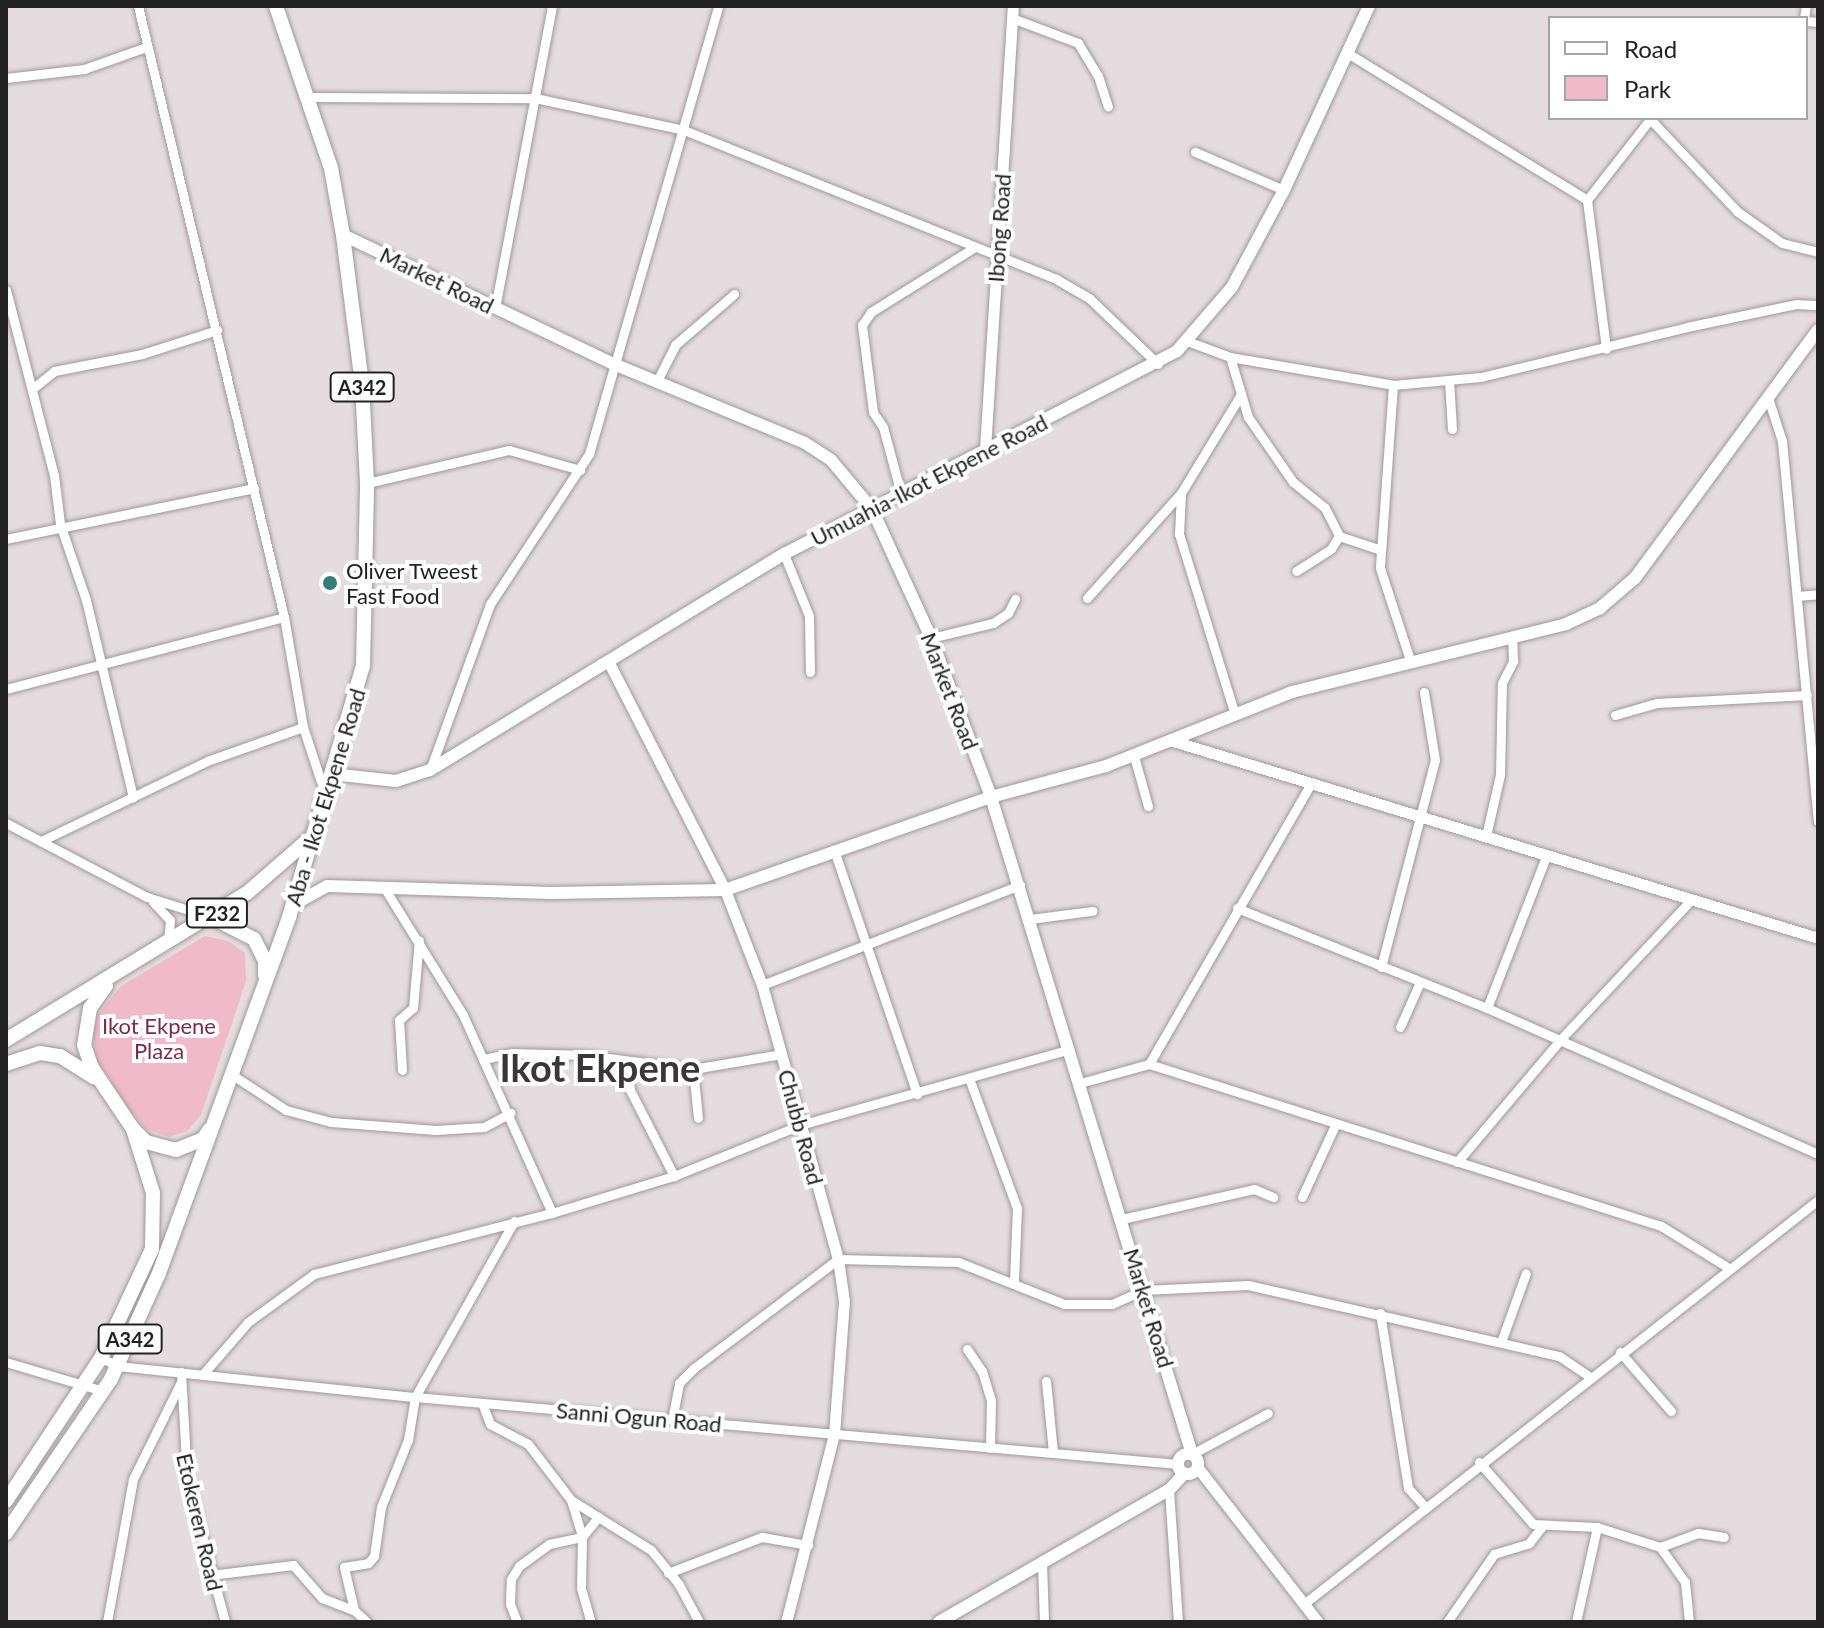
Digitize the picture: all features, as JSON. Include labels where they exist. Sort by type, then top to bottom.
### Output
[{"type":"highway","name":"Aba - Ikot Ekpene Road","points":[[6,1533],[118,1366],[234,1076],[293,905],[308,839],[332,774],[363,666],[367,483],[362,384],[343,235],[310,97],[276,6]]},
{"type":"highway","name":"F232","points":[[6,1040],[211,917],[281,868],[308,839]]},
{"type":"highway","points":[[211,917],[254,939],[265,961],[265,980]]},
{"type":"highway","points":[[118,974],[100,991],[84,1027],[84,1045],[103,1086],[146,1142],[176,1150],[203,1139],[214,1124]]},
{"type":"highway","points":[[6,1064],[40,1053],[60,1056],[84,1067],[103,1086]]},
{"type":"highway","name":"A342","points":[[6,1501],[86,1383],[132,1300],[156,1225],[153,1193],[133,1129]]},
{"type":"main road","name":"Umuahia-Ikot Ekpene Road","points":[[332,774],[396,781],[430,770],[784,554],[985,449],[1158,364],[1187,341],[1222,302],[1284,190],[1369,6]]},
{"type":"main road","name":"Market Road","points":[[343,235],[616,365],[658,379],[805,443],[831,460],[872,509],[931,638],[991,797],[1198,1468]]},
{"type":"main road","points":[[293,905],[327,886],[385,889],[725,890],[991,797],[1134,756],[1234,712],[1566,624],[1600,608],[1635,578],[1769,401],[1818,330]]},
{"type":"main road","points":[[939,1622],[1169,1490],[1181,1469],[1184,1454],[1192,1454]]},
{"type":"main road","points":[[1181,1469],[1198,1468]]},
{"type":"street","points":[[138,6],[284,617],[303,727],[324,791]]},
{"type":"street","points":[[495,308],[552,6]]},
{"type":"street","points":[[430,770],[490,604],[580,470],[616,365],[718,6]]},
{"type":"street","points":[[1012,12],[1078,43],[1098,76],[1108,106]]},
{"type":"street","name":"Ibong Road","points":[[985,449],[1012,12]]},
{"type":"street","points":[[6,78],[84,69],[146,47]]},
{"type":"street","points":[[1349,54],[1587,200]]},
{"type":"street","points":[[310,97],[535,98],[684,130],[1080,292],[1158,364]]},
{"type":"street","points":[[1606,349],[1587,200],[1649,120]]},
{"type":"street","points":[[1651,120],[1738,212],[1782,243],[1818,252]]},
{"type":"street","points":[[1195,152],[1284,190]]},
{"type":"street","points":[[901,494],[883,427],[873,412],[862,325],[871,312],[972,249]]},
{"type":"street","points":[[6,290],[58,496],[60,524],[86,600],[98,665],[133,797]]},
{"type":"street","points":[[658,379],[675,345],[734,294]]},
{"type":"street","points":[[1187,341],[1230,357],[1393,385],[1449,380],[1606,349],[1796,304],[1818,305]]},
{"type":"street","points":[[32,389],[54,371],[142,354],[217,330]]},
{"type":"street","points":[[1230,357],[1240,396],[1289,477],[1325,508],[1339,536],[1381,550]]},
{"type":"street","points":[[1449,380],[1452,429]]},
{"type":"street","points":[[1393,385],[1380,568],[1411,663]]},
{"type":"street","points":[[1087,598],[1181,493],[1240,396]]},
{"type":"street","points":[[1769,401],[1782,441],[1818,821]]},
{"type":"street","points":[[367,483],[509,450],[580,470]]},
{"type":"street","points":[[6,539],[60,524],[254,488]]},
{"type":"street","points":[[1181,493],[1179,534],[1234,712]]},
{"type":"street","points":[[1163,514],[1179,519]]},
{"type":"street","points":[[1296,571],[1331,549],[1339,536]]},
{"type":"street","points":[[784,554],[809,616],[810,672]]},
{"type":"street","points":[[1797,596],[1818,594]]},
{"type":"street","points":[[931,638],[993,623],[1008,613],[1015,599]]},
{"type":"street","points":[[6,689],[284,617]]},
{"type":"street","points":[[1486,836],[1500,775],[1502,683],[1513,661],[1512,638]]},
{"type":"street","name":"Chubb Road","points":[[608,661],[725,890],[762,985],[838,1259],[844,1301],[834,1434],[786,1622]]},
{"type":"street","points":[[1381,967],[1395,930],[1399,884],[1435,760],[1424,692]]},
{"type":"street","points":[[1615,715],[1657,703],[1807,695]]},
{"type":"street","points":[[41,841],[207,761],[303,727]]},
{"type":"street","points":[[1173,741],[1818,938]]},
{"type":"street","points":[[1134,756],[1148,806]]},
{"type":"street","points":[[1149,1064],[1311,783]]},
{"type":"street","points":[[6,823],[147,897],[211,917]]},
{"type":"street","points":[[834,850],[917,1094]]},
{"type":"street","points":[[1487,1008],[1546,857]]},
{"type":"street","points":[[762,985],[868,947],[1020,885]]},
{"type":"street","points":[[385,889],[419,940],[484,1059],[552,1213]]},
{"type":"street","points":[[147,897],[170,920],[168,945]]},
{"type":"street","points":[[1457,1162],[1560,1040],[1692,899]]},
{"type":"street","points":[[1237,908],[1487,1008],[1818,1154]]},
{"type":"street","points":[[1030,919],[1092,911]]},
{"type":"street","points":[[402,1070],[399,1020],[413,1008],[419,940]]},
{"type":"street","points":[[1400,1027],[1420,982]]},
{"type":"street","points":[[203,1374],[248,1322],[314,1274],[552,1213],[674,1176],[800,1125],[970,1081],[1070,1049]]},
{"type":"street","points":[[484,1059],[512,1053],[693,1069],[782,1054]]},
{"type":"street","points":[[626,1061],[630,1090],[674,1176]]},
{"type":"street","points":[[1080,1083],[1149,1064],[1661,1226],[1727,1267]]},
{"type":"street","points":[[693,1069],[698,1118]]},
{"type":"street","points":[[234,1076],[286,1110],[331,1122],[436,1130],[484,1127],[510,1113]]},
{"type":"street","points":[[970,1081],[1017,1208],[1014,1280]]},
{"type":"street","points":[[1302,1197],[1336,1123]]},
{"type":"street","points":[[1122,1219],[1254,1189],[1273,1197]]},
{"type":"street","points":[[1305,1603],[1727,1267],[1817,1204]]},
{"type":"street","points":[[354,1610],[344,1567],[368,1563],[374,1556],[381,1507],[408,1440],[415,1397],[514,1221]]},
{"type":"street","points":[[672,1420],[679,1383],[694,1368],[838,1259],[958,1262],[1014,1280],[1036,1296],[1064,1304],[1112,1304],[1143,1290],[1248,1285],[1559,1356],[1589,1376]]},
{"type":"street","points":[[1501,1342],[1526,1273]]},
{"type":"street","points":[[1380,1313],[1408,1488],[1425,1507]]},
{"type":"street","points":[[967,1349],[982,1371],[991,1400],[990,1448]]},
{"type":"street","points":[[1620,1352],[1671,1411]]},
{"type":"street","name":"Sanni Ogun Road","points":[[101,1358],[118,1366],[181,1377],[203,1374],[415,1397],[1053,1453],[1181,1469]]},
{"type":"street","points":[[6,1362],[86,1383],[103,1391]]},
{"type":"street","points":[[107,1622],[133,1479],[181,1377]]},
{"type":"street","name":"Etokeren Road","points":[[181,1377],[184,1463],[210,1575],[225,1622]]},
{"type":"street","points":[[1046,1381],[1053,1453]]},
{"type":"street","points":[[482,1403],[490,1424],[528,1444],[571,1500],[651,1550],[699,1622]]},
{"type":"street","points":[[1192,1454],[1268,1413]]},
{"type":"street","points":[[1479,1462],[1533,1524],[1597,1527],[1660,1547],[1685,1582],[1689,1622]]},
{"type":"street","points":[[1198,1468],[1318,1622]]},
{"type":"street","points":[[1169,1490],[1178,1622]]},
{"type":"street","points":[[571,1500],[582,1537],[581,1588],[591,1622]]},
{"type":"street","points":[[517,1622],[510,1604],[511,1579],[519,1566],[549,1544],[582,1537],[598,1517]]},
{"type":"street","points":[[1447,1622],[1494,1554],[1529,1543],[1543,1525]]},
{"type":"street","points":[[1576,1622],[1597,1527]]},
{"type":"street","points":[[1660,1547],[1698,1533],[1724,1537]]},
{"type":"street","points":[[668,1573],[762,1537],[808,1545]]},
{"type":"street","points":[[1042,1562],[1044,1622]]},
{"type":"street","points":[[210,1575],[293,1565],[322,1598],[354,1610],[367,1622]]},
{"type":"green space","name":"Ikot Ekpene Plaza","points":[[205,936],[228,941],[245,953],[246,981],[201,1115],[187,1131],[169,1137],[146,1129],[125,1103],[97,1059],[93,1035],[97,1015],[121,986]]},
{"type":"place","name":"Oliver Tweest Fast Food","points":[[330,583]]},
{"type":"district","name":"Ikot Ekpene","points":[[600,1068]]}]
